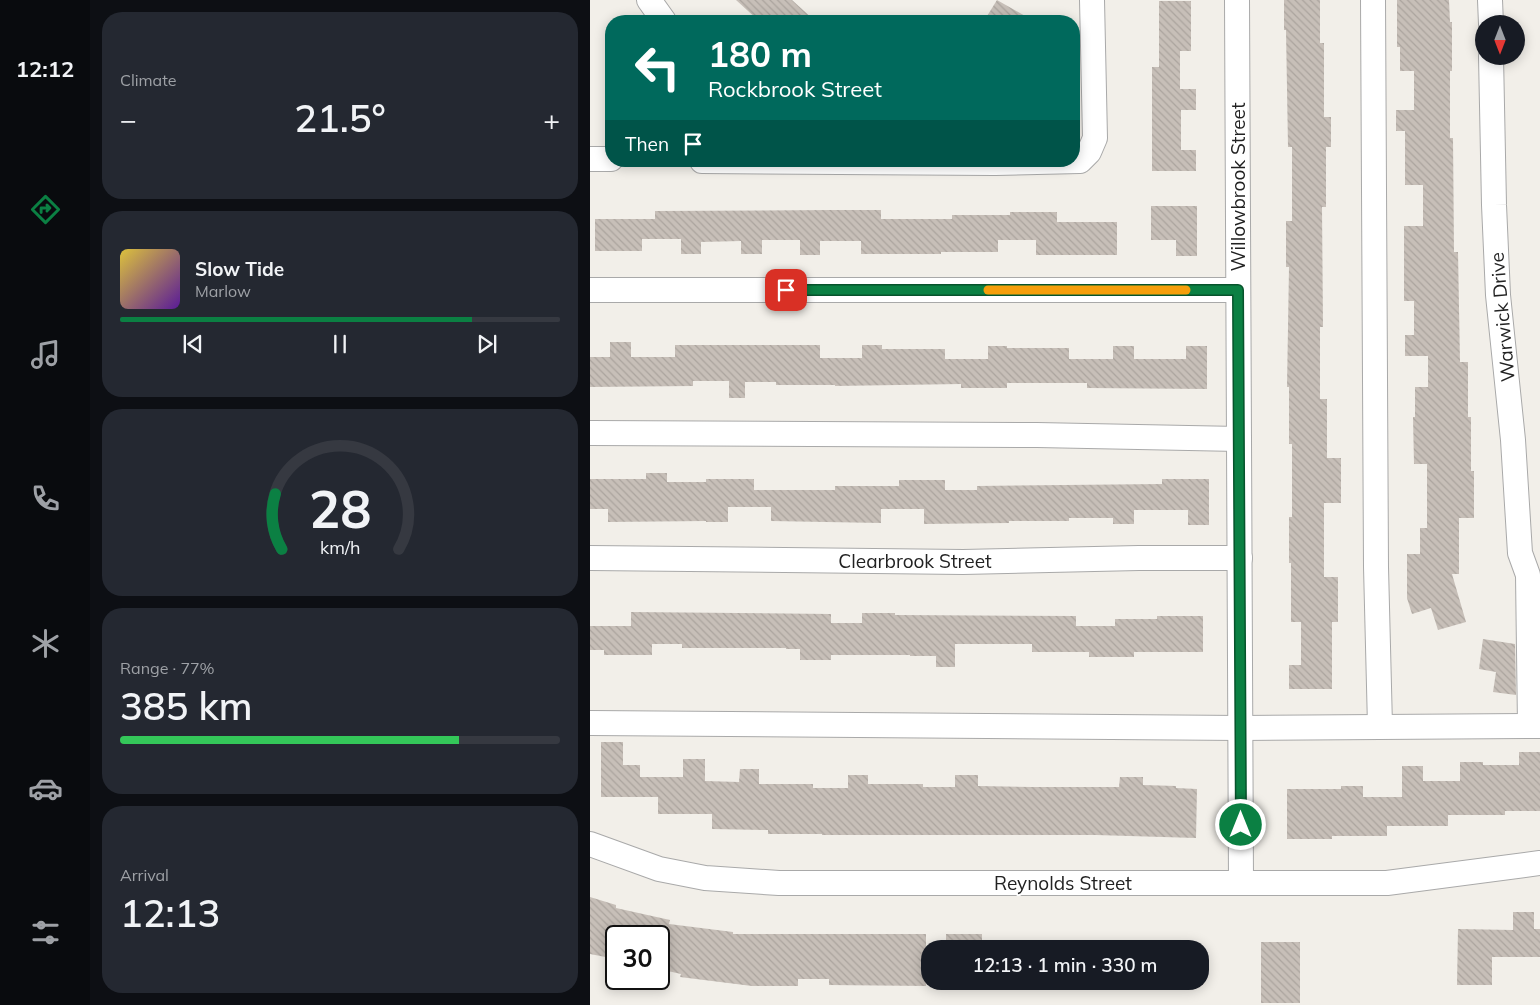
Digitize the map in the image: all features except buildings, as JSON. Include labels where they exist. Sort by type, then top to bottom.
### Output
[{"type":"street","points":[[649,0],[660,15]]},
{"type":"street","points":[[1080,161],[1089,152],[1095,138],[1092,0]]},
{"type":"street","name":"Willowbrook Street","points":[[1237,0],[1241,883]]},
{"type":"street","points":[[1373,0],[1376,557],[1380,726]]},
{"type":"street","points":[[1490,0],[1490,15]]},
{"type":"street","name":"Warwick Drive","points":[[1491,65],[1498,296],[1513,440],[1520,553],[1534,575],[1535,726]]},
{"type":"street","points":[[590,159],[605,159]]},
{"type":"street","points":[[590,290],[1238,290]]},
{"type":"street","points":[[590,433],[1038,435],[1239,439]]},
{"type":"street","name":"Clearbrook Street","points":[[590,558],[953,562],[1240,558]]},
{"type":"street","points":[[590,723],[1240,728],[1535,726]]},
{"type":"street","name":"Reynolds Street","points":[[590,844],[659,869],[705,878],[780,883],[1387,883],[1540,863]]},
{"type":"slow traffic","points":[[988,290],[1186,290]]},
{"type":"route","points":[[786,290],[1238,290],[1241,825]]}]
